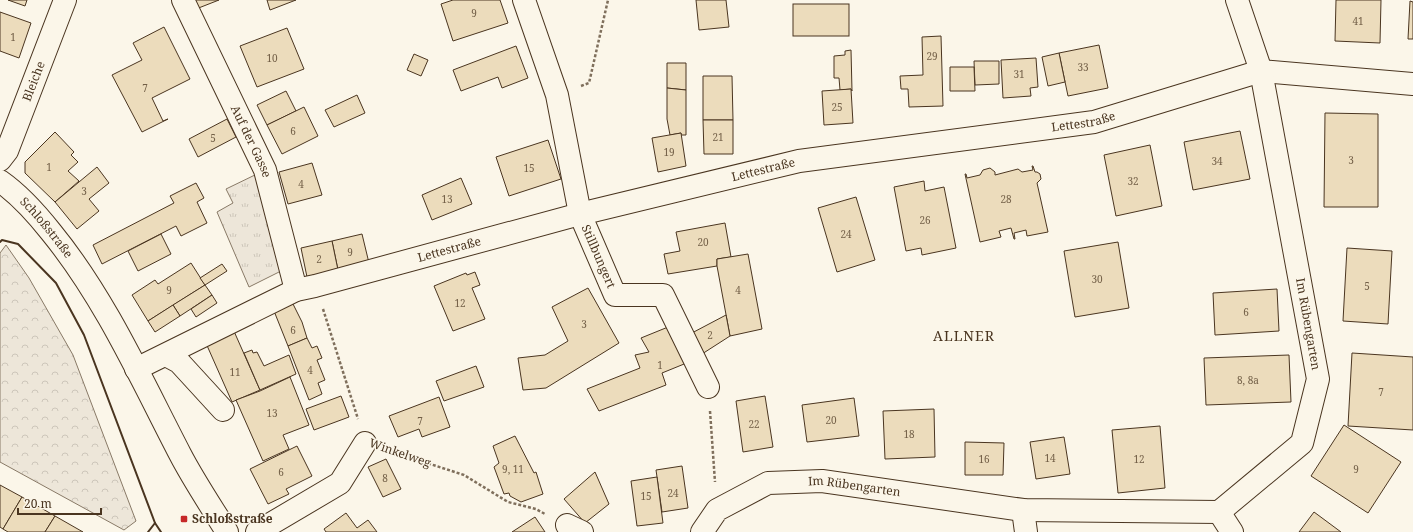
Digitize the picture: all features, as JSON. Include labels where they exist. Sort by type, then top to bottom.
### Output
[{"type":"street","name":"Bleiche","points":[[0,160],[7,151],[64,0]]},
{"type":"street","name":"Auf der Gasse","points":[[183,0],[265,170],[306,288]]},
{"type":"street","name":"Stillbungert","points":[[524,0],[557,95],[580,214],[615,296],[663,295],[708,387]]},
{"type":"street","name":"Im Rübengarten","points":[[702,532],[717,510],[768,483],[822,481],[1023,510],[1218,512],[1302,443],[1318,379],[1261,71],[1238,0]]},
{"type":"street","name":"Lettestraße","points":[[136,369],[306,288],[580,214],[799,161],[1094,122],[1261,71],[1413,84]]},
{"type":"street","name":"Schloßstraße","points":[[0,181],[23,199],[64,248],[87,281],[111,321],[180,455],[227,532]]},
{"type":"street","points":[[166,355],[179,362],[223,410]]},
{"type":"street","points":[[257,532],[340,482],[365,443]]},
{"type":"street","points":[[1023,510],[1026,532]]},
{"type":"street","points":[[1218,512],[1232,532]]},
{"type":"path","points":[[557,95],[589,83],[608,0]]},
{"type":"path","name":"Winkelweg","points":[[306,288],[365,443],[464,475],[508,502],[536,509],[575,528]]},
{"type":"path","points":[[708,387],[717,510]]},
{"type":"green space","points":[[259,173],[281,271],[249,287],[217,212],[233,203],[226,189]]},
{"type":"green space","points":[[6,245],[29,278],[73,355],[136,521],[124,530],[0,462],[0,253]]},
{"type":"building","points":[[8,0],[27,0],[25,6]]},
{"type":"building","points":[[193,0],[219,0],[196,9]]},
{"type":"building","points":[[267,0],[296,0],[270,10]]},
{"type":"building","points":[[453,0],[500,0],[508,23],[453,41],[441,4]]},
{"type":"building","points":[[696,0],[726,0],[729,27],[699,30]]},
{"type":"building","points":[[1336,0],[1381,0],[1380,43],[1335,41]]},
{"type":"building","points":[[1410,1],[1413,2],[1413,39],[1408,39]]},
{"type":"building","points":[[793,4],[849,4],[849,36],[793,36]]},
{"type":"building","points":[[0,12],[31,23],[19,58],[0,51]]},
{"type":"building","points":[[164,27],[190,79],[152,98],[163,121],[168,119],[142,132],[112,75],[142,60],[133,43]]},
{"type":"building","points":[[287,28],[304,69],[257,87],[240,46]]},
{"type":"building","points":[[941,36],[943,106],[909,107],[908,89],[901,89],[900,76],[923,75],[922,37]]},
{"type":"building","points":[[1099,45],[1108,88],[1068,96],[1059,53]]},
{"type":"building","points":[[516,46],[528,78],[502,88],[498,77],[461,91],[453,70]]},
{"type":"building","points":[[851,50],[852,91],[851,89],[840,90],[839,78],[834,78],[834,56],[845,55],[845,51]]},
{"type":"building","points":[[1059,53],[1065,82],[1048,86],[1042,57]]},
{"type":"building","points":[[414,54],[428,60],[421,76],[407,70]]},
{"type":"building","points":[[1036,58],[1038,87],[1030,88],[1031,96],[1003,98],[1001,60]]},
{"type":"building","points":[[974,61],[999,61],[999,84],[975,85]]},
{"type":"building","points":[[667,63],[686,63],[686,90],[667,88]]},
{"type":"building","points":[[950,67],[974,67],[975,91],[950,91]]},
{"type":"building","points":[[703,76],[732,76],[733,120],[703,120]]},
{"type":"building","points":[[667,88],[686,90],[686,135],[681,135],[681,133],[670,135],[667,119]]},
{"type":"building","points":[[851,89],[853,123],[824,125],[822,91]]},
{"type":"building","points":[[286,91],[296,111],[267,125],[257,105]]},
{"type":"building","points":[[357,95],[365,113],[334,127],[325,110]]},
{"type":"building","points":[[304,107],[318,136],[282,154],[267,125]]},
{"type":"building","points":[[1325,113],[1378,114],[1378,207],[1324,207]]},
{"type":"building","points":[[227,119],[236,137],[198,157],[189,139]]},
{"type":"building","points":[[703,120],[733,120],[733,154],[704,154]]},
{"type":"building","points":[[1240,131],[1250,179],[1193,190],[1184,142]]},
{"type":"building","points":[[55,132],[74,152],[71,155],[78,162],[68,171],[79,181],[55,202],[25,173],[25,162]]},
{"type":"building","points":[[681,133],[686,166],[658,172],[652,138]]},
{"type":"building","points":[[548,140],[561,179],[509,196],[496,157]]},
{"type":"building","points":[[1150,145],[1162,206],[1116,216],[1104,155]]},
{"type":"building","points":[[312,163],[322,195],[288,204],[279,172]]},
{"type":"building","points":[[1032,166],[1035,172],[1040,174],[1041,179],[1037,183],[1048,232],[1027,236],[1026,230],[1014,233],[1014,239],[1011,228],[999,231],[1001,237],[980,242],[965,174],[967,178],[980,175],[983,170],[990,168],[995,172],[995,175],[1018,169],[1022,172],[1033,170]]},
{"type":"building","points":[[97,167],[109,183],[89,199],[99,211],[77,229],[55,202]]},
{"type":"building","points":[[461,178],[472,204],[432,220],[422,195]]},
{"type":"building","points":[[924,181],[925,191],[944,187],[956,248],[922,255],[921,248],[906,251],[894,187]]},
{"type":"building","points":[[196,183],[204,198],[197,202],[207,223],[181,236],[176,226],[102,264],[93,245],[174,203],[170,196]]},
{"type":"building","points":[[856,197],[875,260],[837,272],[818,208]]},
{"type":"building","points":[[725,223],[731,257],[717,259],[717,266],[668,274],[664,254],[680,251],[676,232]]},
{"type":"building","points":[[161,234],[171,254],[138,271],[128,251]]},
{"type":"building","points":[[362,234],[369,263],[338,270],[332,241]]},
{"type":"building","points":[[332,241],[338,270],[307,277],[301,248]]},
{"type":"building","points":[[1118,242],[1129,308],[1075,317],[1064,251]]},
{"type":"building","points":[[1347,248],[1392,251],[1388,324],[1343,321]]},
{"type":"building","points":[[748,254],[762,329],[730,336],[717,259]]},
{"type":"building","points":[[191,263],[205,285],[148,321],[132,295],[155,280],[158,284]]},
{"type":"building","points":[[222,264],[227,271],[205,285],[200,278]]},
{"type":"building","points":[[475,272],[480,285],[472,288],[485,319],[453,331],[434,286],[466,273],[467,275]]},
{"type":"building","points":[[205,285],[212,295],[180,316],[173,305]]},
{"type":"building","points":[[588,288],[619,343],[546,388],[523,390],[518,358],[545,355],[568,341],[552,307]]},
{"type":"building","points":[[1277,289],[1279,331],[1215,335],[1213,293]]},
{"type":"building","points":[[212,295],[217,303],[196,317],[191,309]]},
{"type":"building","points":[[293,304],[302,322],[307,338],[288,346],[274,311]]},
{"type":"building","points":[[173,305],[180,316],[155,332],[148,321]]},
{"type":"building","points":[[726,315],[730,336],[702,354],[690,334]]},
{"type":"building","points":[[673,325],[689,362],[662,373],[666,385],[599,411],[587,389],[640,368],[635,355],[649,352],[641,338]]},
{"type":"building","points":[[233,329],[260,390],[232,402],[205,341]]},
{"type":"building","points":[[307,338],[312,348],[317,346],[322,358],[317,360],[325,380],[318,383],[322,394],[309,400],[288,346]]},
{"type":"building","points":[[252,350],[253,353],[257,352],[264,366],[289,355],[296,374],[260,390],[244,353]]},
{"type":"building","points":[[1352,353],[1413,357],[1413,430],[1348,426]]},
{"type":"building","points":[[1289,355],[1291,402],[1206,405],[1204,358]]},
{"type":"building","points":[[476,366],[484,387],[444,401],[436,381]]},
{"type":"building","points":[[290,377],[309,425],[283,435],[289,449],[263,461],[236,400]]},
{"type":"building","points":[[341,396],[349,417],[314,430],[306,409]]},
{"type":"building","points":[[765,396],[773,447],[743,452],[736,401]]},
{"type":"building","points":[[439,397],[450,427],[422,437],[419,429],[398,437],[389,416]]},
{"type":"building","points":[[854,398],[859,436],[807,442],[802,405]]},
{"type":"building","points":[[934,409],[935,457],[885,459],[883,411]]},
{"type":"building","points":[[1344,425],[1401,462],[1368,513],[1311,476]]},
{"type":"building","points":[[1160,426],[1165,488],[1118,493],[1112,430]]},
{"type":"building","points":[[515,436],[534,473],[536,472],[543,494],[521,502],[510,496],[509,493],[504,494],[494,467],[499,463],[493,446]]},
{"type":"building","points":[[1064,437],[1070,474],[1036,479],[1030,442]]},
{"type":"building","points":[[965,442],[1004,443],[1003,475],[965,475]]},
{"type":"building","points":[[297,446],[312,476],[286,489],[289,494],[268,504],[250,469]]},
{"type":"building","points":[[386,459],[401,489],[383,497],[368,467]]},
{"type":"building","points":[[682,466],[688,508],[662,512],[656,470]]},
{"type":"building","points":[[595,472],[609,504],[585,523],[564,499]]},
{"type":"building","points":[[657,477],[663,523],[637,526],[631,481]]},
{"type":"building","points":[[0,485],[22,497],[3,529],[0,527]]},
{"type":"building","points":[[22,497],[55,516],[45,532],[8,532],[3,529]]},
{"type":"building","points":[[1314,512],[1341,532],[1299,532]]},
{"type":"building","points":[[346,513],[357,528],[368,520],[377,532],[326,532],[324,529]]},
{"type":"building","points":[[55,516],[83,532],[45,532]]},
{"type":"building","points":[[535,517],[545,532],[512,532]]},
{"type":"wall","points":[[0,242],[2,240],[18,244],[56,283],[84,335],[155,523],[161,532]]},
{"type":"wall","points":[[148,532],[155,523]]},
{"type":"place","name":"Schloßstraße","points":[[184,519]]},
{"type":"district","name":"ALLNER","points":[[964,336]]}]
